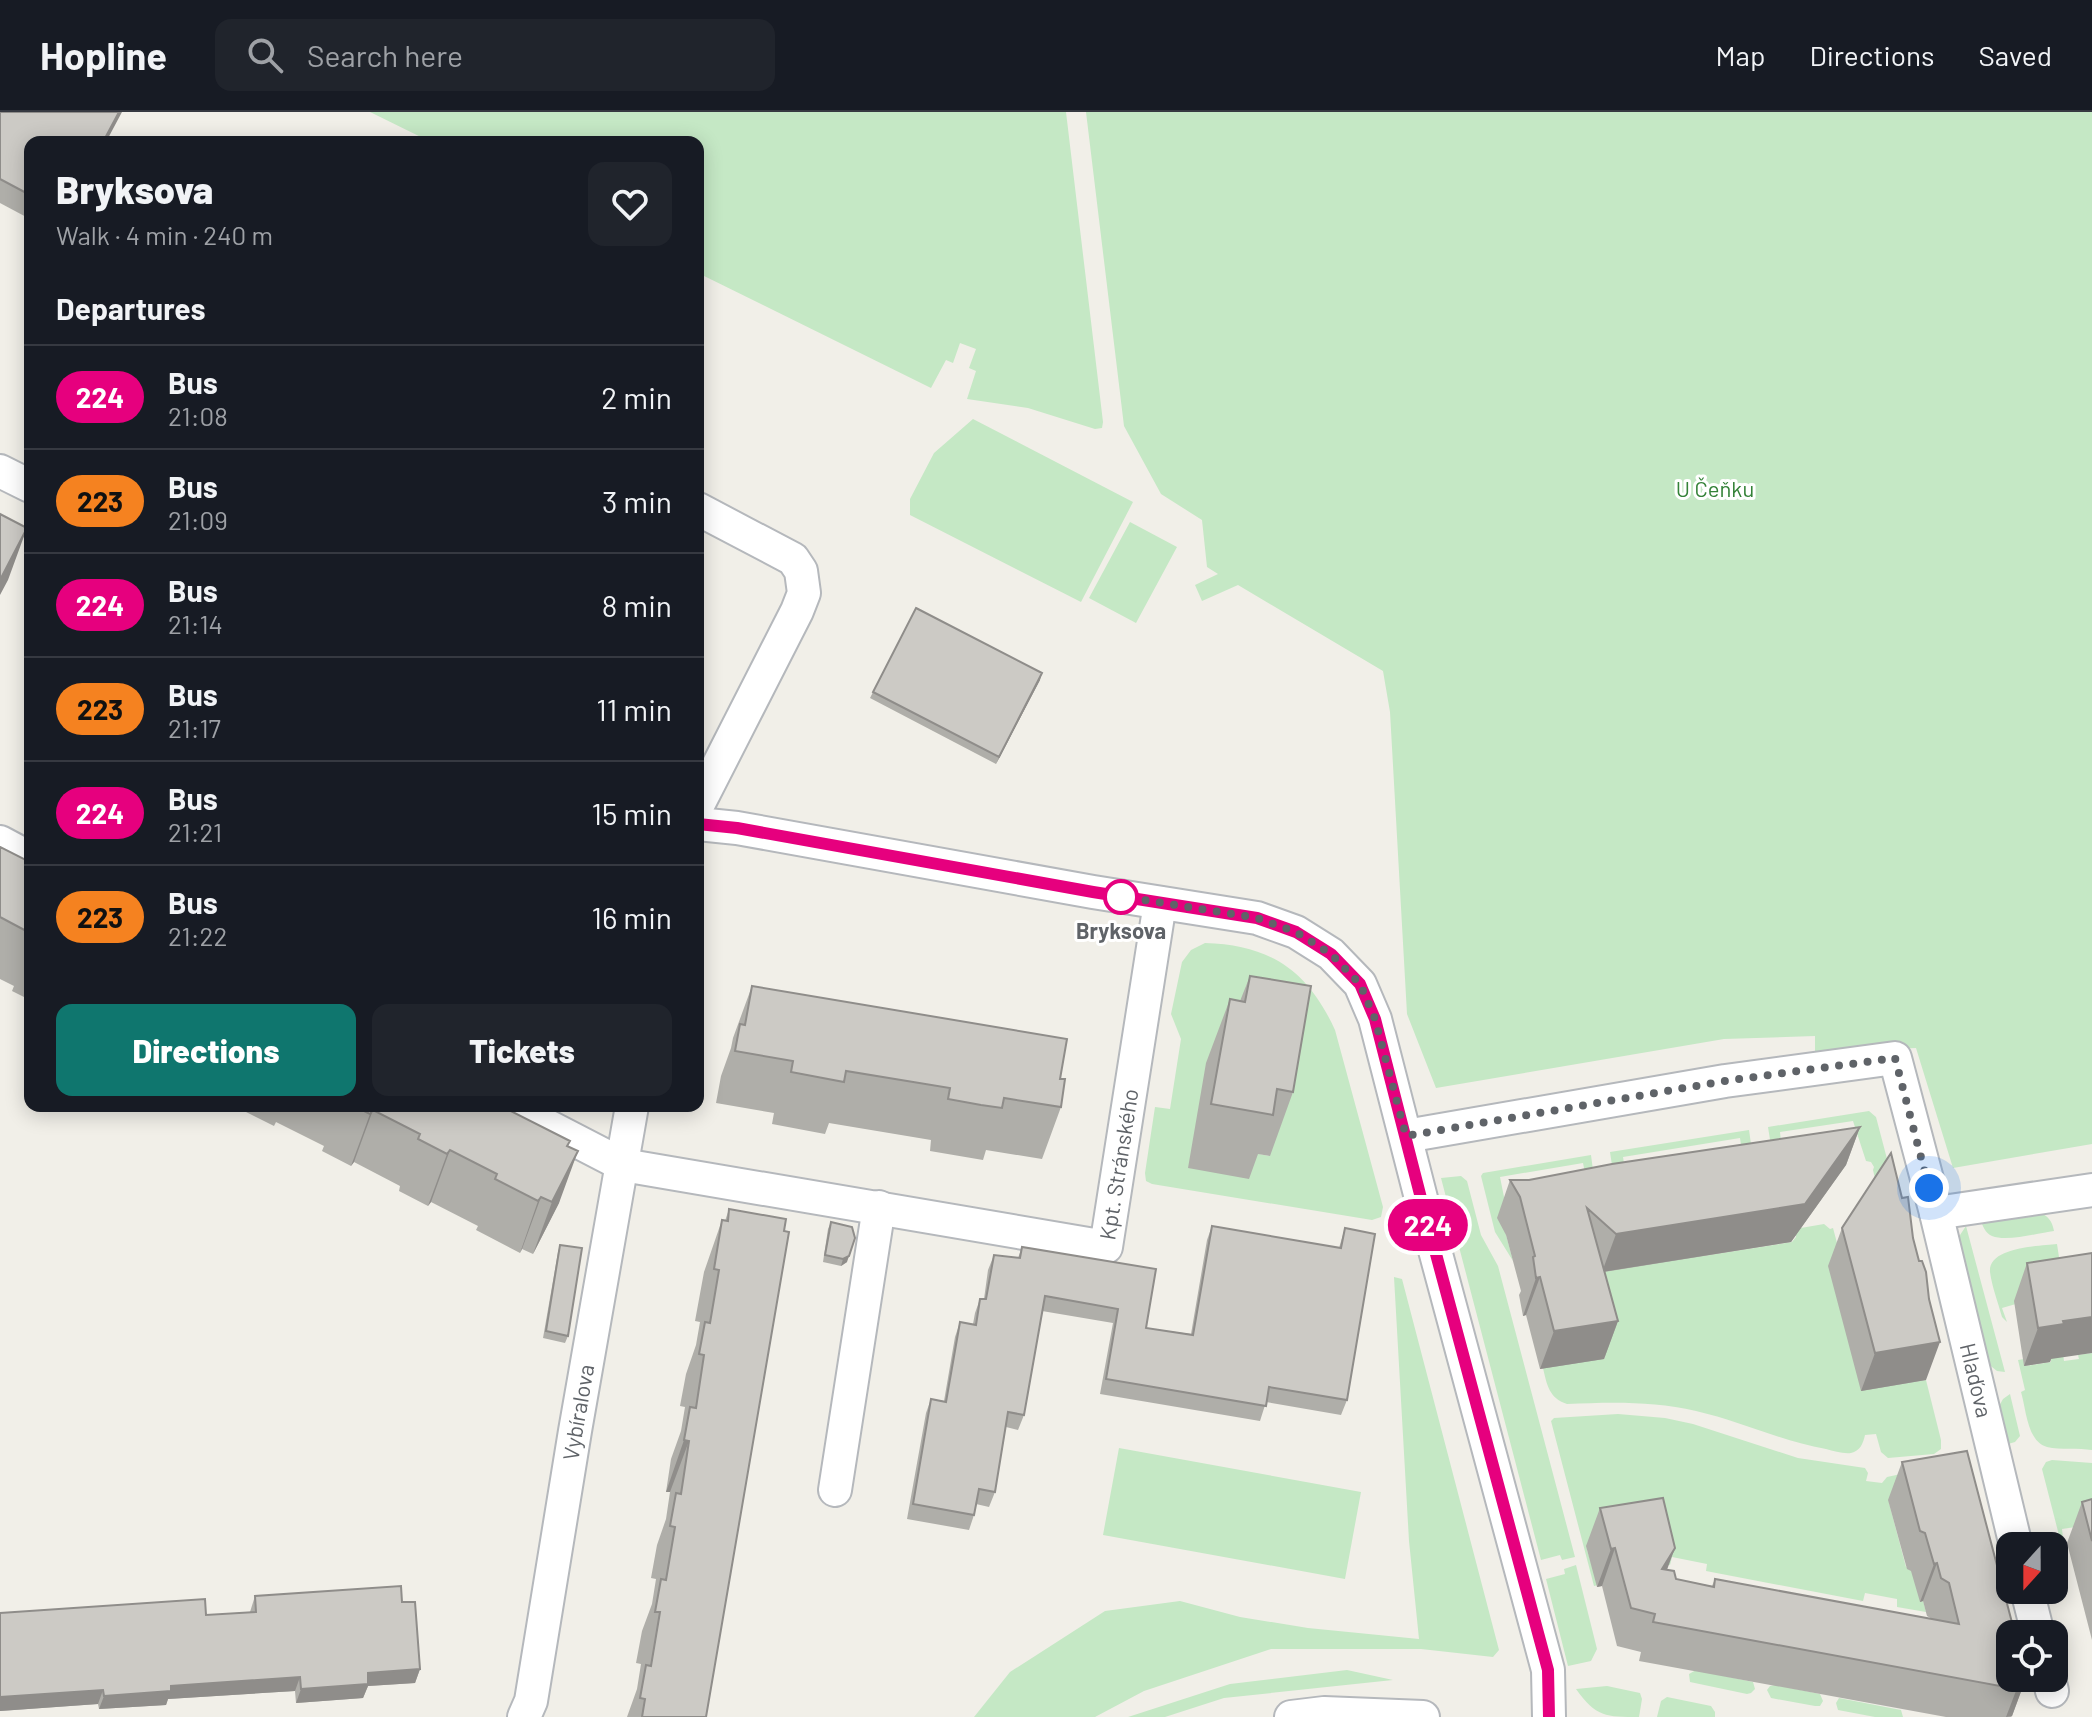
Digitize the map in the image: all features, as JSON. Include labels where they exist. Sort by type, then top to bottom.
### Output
[{"type":"street","points":[[0,471],[24,483]]},
{"type":"street","points":[[704,512],[793,559],[801,571],[804,593],[782,643],[704,793]]},
{"type":"street","points":[[704,825],[1257,918],[1296,932],[1331,954],[1360,984],[1375,1019],[1548,1670],[1549,1717]]},
{"type":"street","points":[[0,842],[24,855]]},
{"type":"street","name":"Kpt. Stránského","points":[[521,1112],[623,1165],[1106,1247],[1160,903]]},
{"type":"street","name":"Hlaďova","points":[[1406,1136],[1725,1081],[1895,1058],[1936,1213],[2013,1532]]},
{"type":"street","name":"Vybíralova","points":[[524,1717],[531,1701],[631,1112]]},
{"type":"street","points":[[1936,1213],[2092,1190]]},
{"type":"street","points":[[835,1490],[879,1207]]},
{"type":"street","points":[[1291,1717],[1324,1713],[1423,1717]]},
{"type":"green space","points":[[370,112],[1066,112],[1102,428],[1095,429],[1028,408],[967,399],[976,371],[969,368],[976,349],[960,343],[953,363],[946,360],[931,388],[704,276],[704,136],[419,136]]},
{"type":"green space","name":"U Čeňku","points":[[1086,112],[2092,112],[2092,1144],[1953,1168],[1916,1048],[1815,1052],[1815,1036],[1724,1039],[1436,1088],[1407,1014],[1390,712],[1383,671],[1238,585],[1202,601],[1195,585],[1218,574],[1207,567],[1202,520],[1161,494],[1124,426]]},
{"type":"green space","points":[[973,419],[1133,502],[1081,602],[910,515],[910,499],[934,453]]},
{"type":"green space","points":[[1130,522],[1177,547],[1136,623],[1089,598]]},
{"type":"green space","points":[[1205,943],[1249,949],[1285,965],[1313,992],[1335,1030],[1383,1207],[1381,1217],[1372,1220],[1146,1181],[1155,1107],[1170,1109],[1181,1039],[1171,1014],[1182,962],[1191,950]],"holes":[[[1207,1063],[1269,1156],[1254,1153]]]},
{"type":"green space","points":[[1869,1111],[1876,1117],[1891,1174],[1880,1199],[1874,1167],[1866,1161],[1853,1121],[1780,1132],[1782,1151],[1771,1146],[1768,1127]]},
{"type":"green space","points":[[1749,1130],[1752,1151],[1743,1158],[1740,1138],[1623,1157],[1626,1176],[1613,1172],[1610,1152]]},
{"type":"green space","points":[[1591,1155],[1594,1178],[1587,1183],[1583,1163],[1500,1177],[1506,1207],[1505,1231],[1513,1261],[1495,1232],[1481,1176],[1483,1173]]},
{"type":"green space","points":[[1461,1176],[1467,1181],[1481,1235],[1498,1266],[1575,1557],[1562,1560],[1560,1555],[1541,1560],[1441,1178]]},
{"type":"green space","points":[[2038,1212],[2049,1219],[2054,1231],[1998,1238],[1984,1229],[1980,1219]]},
{"type":"green space","points":[[1824,1224],[1833,1228],[1841,1258],[1863,1390],[1926,1380],[1941,1440],[1941,1449],[1934,1454],[1888,1458],[1881,1452],[1876,1434],[1865,1435],[1857,1451],[1842,1453],[1696,1411],[1648,1404],[1567,1404],[1550,1390],[1543,1368],[1605,1358],[1574,1264],[1703,1256],[1792,1242],[1796,1237],[1795,1229]]},
{"type":"green space","points":[[1966,1226],[2005,1372],[1997,1371],[1987,1363],[1958,1238]]},
{"type":"green space","points":[[2057,1244],[2064,1290],[2002,1308],[2007,1322],[2002,1317],[1994,1289],[1990,1272],[1992,1264],[1997,1257],[2016,1249]]},
{"type":"green space","points":[[1394,1277],[1402,1279],[1499,1650],[1493,1657],[1421,1649],[1271,1649],[1144,1691],[1095,1717],[974,1717],[1010,1672],[1105,1611],[1180,1601],[1240,1617],[1308,1628],[1419,1639],[1409,1541]]},
{"type":"green space","points":[[2092,1353],[2092,1450],[2052,1448],[2040,1444],[2028,1424],[2018,1360],[2024,1359],[2026,1366],[2051,1362],[2050,1357],[2063,1354],[2064,1361]]},
{"type":"green space","points":[[2010,1394],[2020,1436],[2008,1444],[1998,1408]]},
{"type":"green space","points":[[1618,1414],[1693,1424],[1798,1458],[1865,1468],[1868,1473],[1866,1481],[1882,1483],[1887,1477],[1924,1469],[1889,1503],[1906,1567],[1915,1570],[1926,1612],[1897,1607],[1897,1599],[1865,1593],[1863,1601],[1706,1571],[1707,1564],[1672,1557],[1670,1565],[1587,1550],[1598,1585],[1594,1586],[1551,1421],[1554,1418]]},
{"type":"green space","points":[[1119,1448],[1361,1492],[1345,1579],[1103,1535]]},
{"type":"green space","points":[[2046,1462],[2092,1463],[2092,1527],[2089,1525],[2058,1532],[2042,1469]]},
{"type":"green space","points":[[1576,1565],[1597,1649],[1591,1661],[1568,1666],[1546,1579],[1565,1574],[1564,1569]]},
{"type":"green space","points":[[1347,1670],[1393,1680],[1224,1698],[1165,1717],[1128,1717],[1230,1684]]},
{"type":"green space","points":[[1696,1670],[1753,1682],[1755,1689],[1747,1694],[1690,1682],[1689,1674]]},
{"type":"green space","points":[[1775,1685],[1820,1694],[1823,1701],[1820,1706],[1815,1706],[1771,1698],[1767,1690]]},
{"type":"green space","points":[[1607,1686],[1640,1693],[1639,1717],[1603,1714],[1576,1689]]},
{"type":"green space","points":[[1667,1697],[1711,1706],[1715,1717],[1657,1717],[1661,1701]]},
{"type":"green space","points":[[1839,1698],[1901,1710],[1903,1717],[1875,1717],[1838,1710],[1836,1703]]},
{"type":"building","points":[[0,112],[119,112],[106,136],[24,136],[24,192],[0,179]]},
{"type":"building","points":[[0,514],[24,526],[24,534],[0,580]]},
{"type":"building","points":[[916,608],[1042,673],[999,757],[873,692]]},
{"type":"building","points":[[0,847],[24,859],[24,930],[0,917]]},
{"type":"building","points":[[1250,976],[1311,986],[1293,1092],[1277,1089],[1273,1115],[1211,1104],[1230,999],[1245,1002]]},
{"type":"building","points":[[752,986],[1067,1039],[1060,1079],[1065,1079],[1061,1107],[1004,1098],[1002,1108],[981,1105],[948,1099],[950,1088],[846,1071],[844,1082],[791,1072],[793,1061],[735,1051],[740,1024],[745,1025]]},
{"type":"building","points":[[377,1112],[513,1112],[570,1141],[567,1146],[578,1151],[552,1202],[541,1197],[538,1201],[495,1179],[497,1174],[450,1150],[447,1154],[418,1139],[420,1134]]},
{"type":"building","points":[[1860,1127],[1805,1204],[1616,1234],[1587,1208],[1618,1321],[1554,1331],[1540,1277],[1536,1278],[1535,1256],[1520,1197],[1510,1180],[1529,1180],[1612,1164]]},
{"type":"building","points":[[1891,1153],[1902,1198],[1908,1197],[1913,1238],[1919,1261],[1922,1261],[1926,1272],[1940,1342],[1875,1353],[1842,1228]]},
{"type":"building","points":[[729,1209],[786,1219],[784,1231],[789,1232],[706,1717],[642,1717],[645,1699],[640,1698],[646,1665],[651,1666],[660,1612],[655,1612],[661,1579],[666,1580],[675,1527],[670,1526],[676,1493],[681,1494],[689,1441],[684,1440],[690,1407],[696,1408],[704,1355],[699,1354],[705,1322],[710,1323],[719,1270],[714,1269],[722,1220],[728,1221]]},
{"type":"building","points":[[831,1222],[852,1227],[855,1238],[849,1256],[843,1259],[825,1255]]},
{"type":"building","points":[[1212,1226],[1341,1248],[1345,1228],[1375,1234],[1347,1400],[1269,1387],[1266,1406],[1106,1379],[1118,1309],[1045,1296],[1024,1415],[1008,1412],[995,1492],[979,1489],[974,1515],[913,1504],[931,1399],[946,1402],[960,1322],[976,1325],[980,1299],[986,1299],[994,1255],[1020,1258],[1022,1247],[1156,1269],[1146,1328],[1193,1335]]},
{"type":"building","points":[[560,1245],[582,1248],[568,1336],[546,1331]]},
{"type":"building","points":[[2092,1253],[2092,1317],[2038,1328],[2027,1263]]},
{"type":"building","points":[[1967,1451],[1996,1562],[1996,1604],[2007,1604],[2011,1620],[1996,1620],[1996,1685],[1653,1622],[1655,1614],[1631,1608],[1615,1548],[1611,1549],[1600,1508],[1663,1498],[1675,1548],[1662,1569],[1674,1571],[1676,1579],[1714,1587],[1715,1579],[1959,1624],[1949,1583],[1941,1578],[1925,1533],[1920,1531],[1902,1462]]},
{"type":"building","points":[[2092,1499],[2092,1541],[2082,1502]]},
{"type":"building","points":[[401,1586],[402,1602],[415,1602],[420,1669],[368,1673],[368,1684],[301,1689],[300,1677],[171,1686],[171,1691],[104,1696],[103,1690],[0,1697],[0,1613],[205,1599],[206,1615],[256,1612],[255,1596]]},
{"type":"bus line","name":"224","points":[[704,825],[1257,918],[1296,932],[1331,954],[1360,984],[1375,1019],[1548,1670],[1549,1717]]},
{"type":"place","name":"Bryksova","points":[[1121,897]]},
{"type":"route","points":[[1121,897],[1112,895],[1257,918],[1296,932],[1331,954],[1360,984],[1375,1019],[1406,1136],[1725,1081],[1895,1058],[1929,1188]]}]
